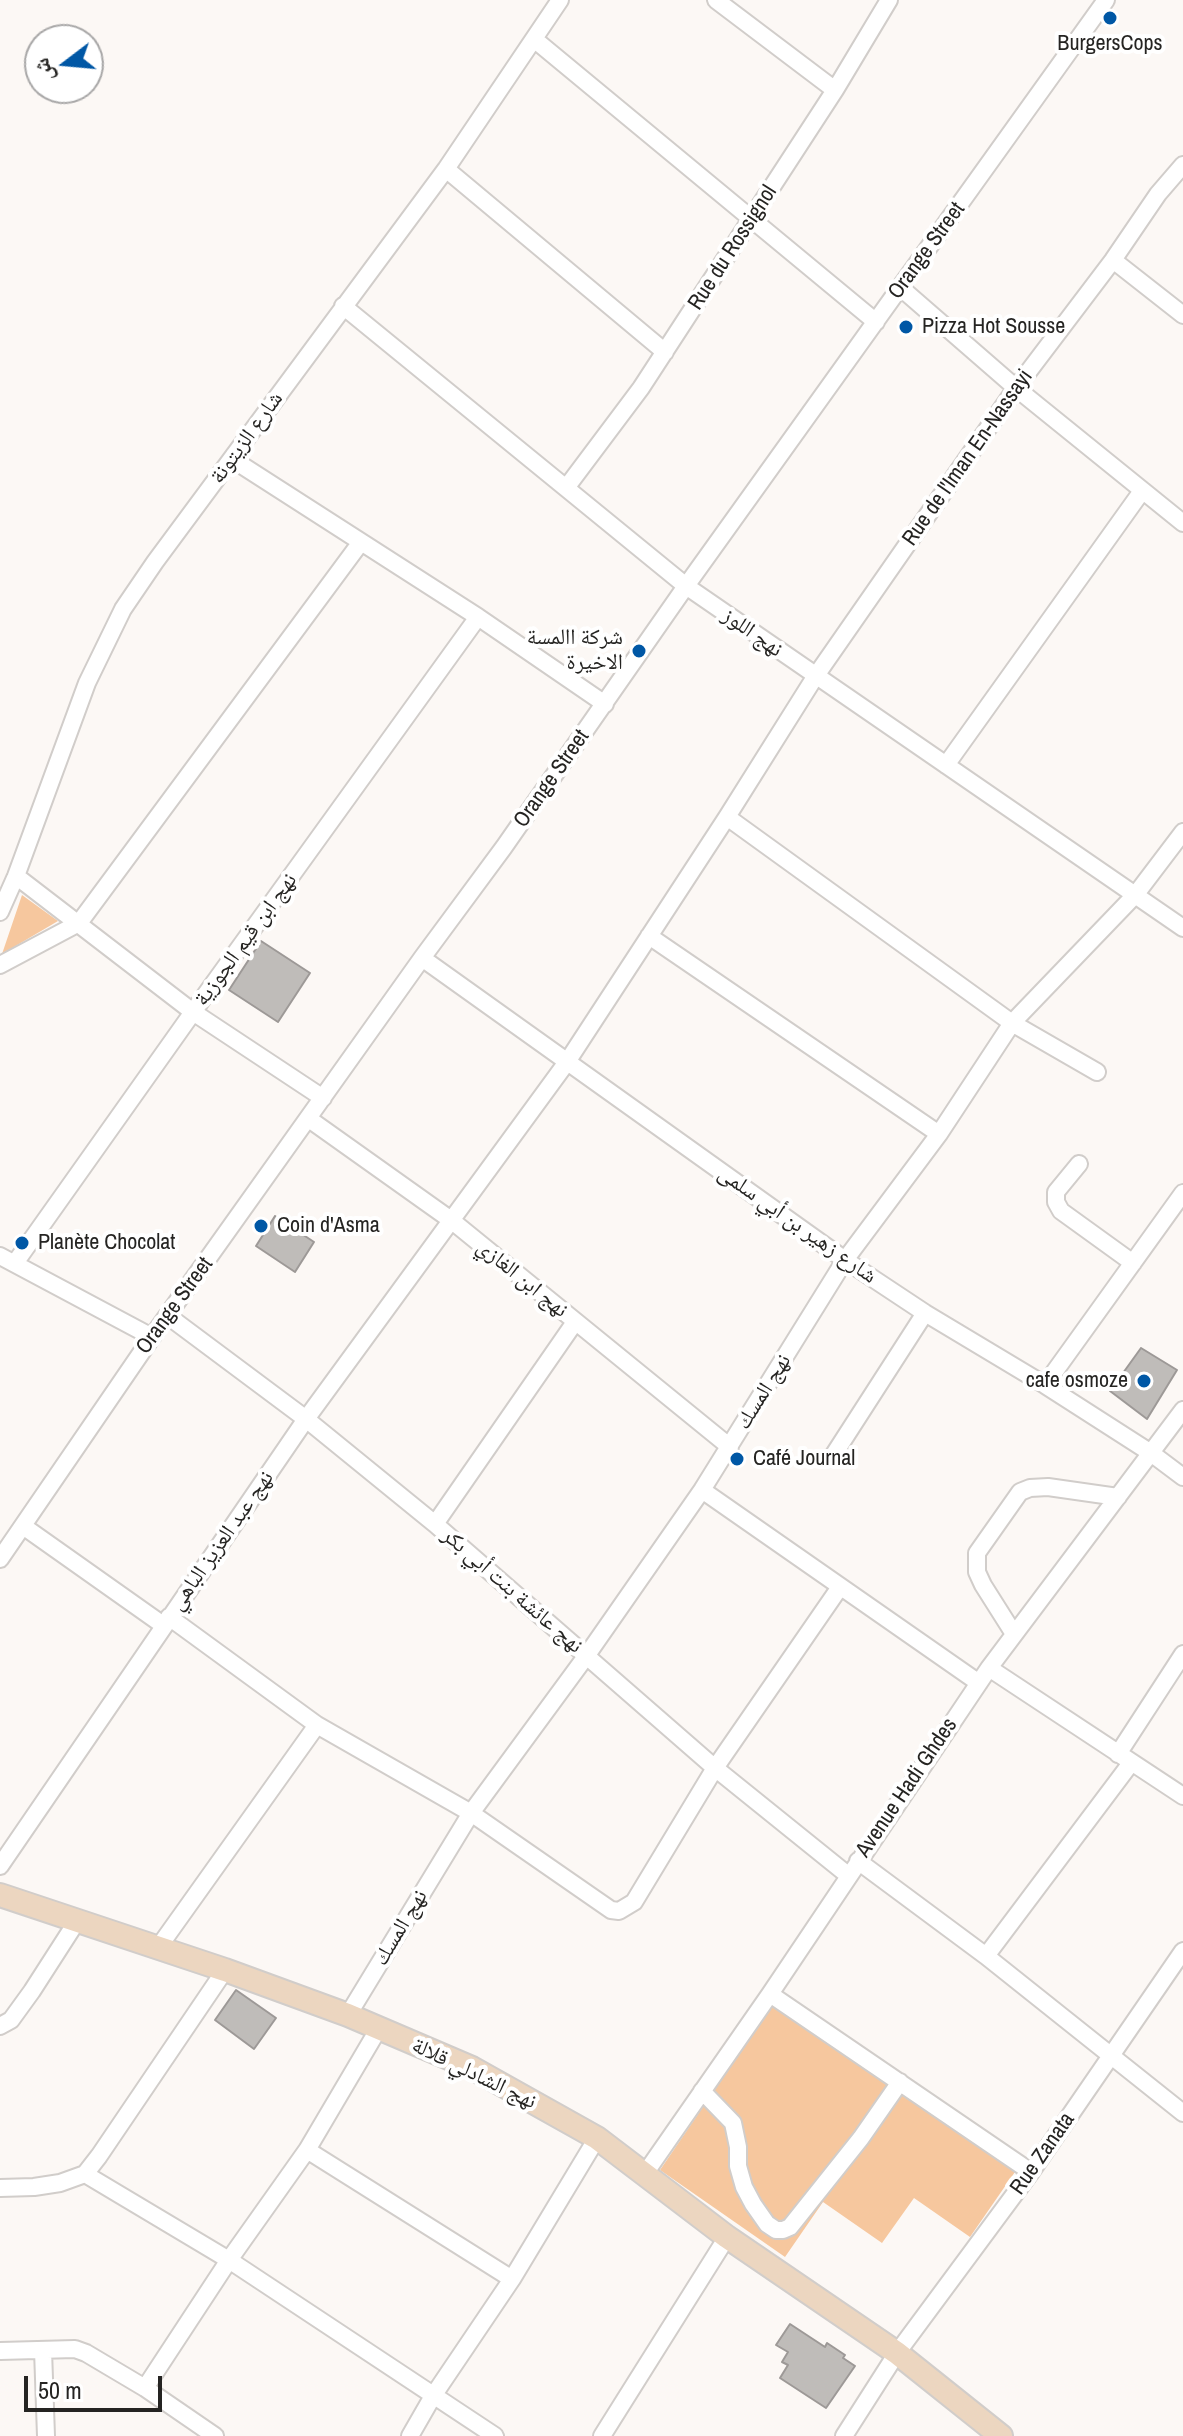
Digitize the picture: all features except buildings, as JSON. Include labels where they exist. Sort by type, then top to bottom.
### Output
[{"type":"street","name":"شارع الزيتونة","points":[[0,912],[65,738],[105,643],[136,590],[446,169],[560,0]]},
{"type":"street","points":[[716,0],[835,90]]},
{"type":"street","name":"Rue du Rossignol","points":[[566,488],[665,352],[835,90],[889,0]]},
{"type":"street","name":"Orange Street","points":[[0,1559],[152,1337],[1106,0]]},
{"type":"street","points":[[534,39],[876,322]]},
{"type":"street","name":"Rue de l'Iman En-Nassayi","points":[[649,936],[815,677],[1016,388],[1113,260],[1158,194],[1183,165]]},
{"type":"street","points":[[446,169],[665,352]]},
{"type":"street","points":[[1113,260],[1183,315]]},
{"type":"street","points":[[901,288],[1016,388],[1183,523]]},
{"type":"street","name":"نهج اللوز","points":[[343,306],[686,586],[1183,928]]},
{"type":"street","points":[[232,459],[478,617],[605,704]]},
{"type":"street","points":[[946,765],[1142,491]]},
{"type":"street","points":[[0,965],[79,923],[361,542]]},
{"type":"street","name":"نهج ابن قيم الجوزية","points":[[8,1260],[193,1012],[478,617]]},
{"type":"street","points":[[727,817],[1012,1023],[1097,1072]]},
{"type":"street","name":"نهج المسك","points":[[348,2015],[471,1813],[587,1655],[702,1490],[845,1260],[939,1134],[1012,1023],[1136,894],[1183,832]]},
{"type":"street","points":[[16,876],[193,1012],[323,1098]]},
{"type":"street","points":[[649,936],[939,1134]]},
{"type":"street","name":"نهج عبد العزيز الباهي","points":[[0,1866],[306,1419],[567,1062],[649,936]]},
{"type":"street","name":"شارع زهير بن أبي سلمى","points":[[422,958],[845,1260],[1151,1453],[1183,1477]]},
{"type":"street","name":"نهج ابن الغازي","points":[[309,1119],[451,1220],[730,1447]]},
{"type":"street","points":[[1079,1164],[1056,1192],[1056,1202],[1061,1211],[1133,1263]]},
{"type":"street","points":[[1045,1385],[1183,1193]]},
{"type":"street","points":[[8,1260],[152,1337]]},
{"type":"street","points":[[831,1459],[925,1313]]},
{"type":"street","name":"نهج عائشة بنت أبي بكر","points":[[168,1316],[306,1419],[435,1524],[715,1768],[849,1876]]},
{"type":"street","points":[[435,1524],[575,1322]]},
{"type":"street","name":"Avenue Hadi Ghdes","points":[[644,2175],[989,1668],[1183,1410]]},
{"type":"street","points":[[1014,1634],[977,1572],[977,1553],[1020,1492],[1048,1487],[1118,1497]]},
{"type":"street","points":[[702,1490],[979,1683]]},
{"type":"street","points":[[23,1526],[317,1725],[471,1813],[611,1910],[619,1911],[634,1902],[715,1768],[840,1587]]},
{"type":"street","points":[[986,1956],[1124,1759],[1183,1654]]},
{"type":"street","points":[[989,1668],[1183,1796]]},
{"type":"street","points":[[158,1948],[317,1725]]},
{"type":"street","points":[[858,1861],[986,1956],[1183,2113]]},
{"type":"street","name":"نهج الشادلي قلالة","points":[[0,1895],[225,1970],[348,2015],[472,2068],[597,2138],[727,2237],[897,2353],[1001,2436]]},
{"type":"street","points":[[0,2026],[11,2020],[77,1921]]},
{"type":"street","name":"Rue Zanata","points":[[844,2436],[897,2353],[1031,2172],[1183,1951]]},
{"type":"street","points":[[0,2188],[60,2183],[85,2174],[225,1970]]},
{"type":"street","points":[[770,1994],[1031,2172]]},
{"type":"street","points":[[145,2388],[229,2260],[307,2150],[379,2028]]},
{"type":"street","points":[[702,2091],[733,2123],[738,2166],[753,2204],[767,2224],[776,2230],[783,2230],[790,2227],[861,2138],[900,2082]]},
{"type":"street","points":[[410,2436],[433,2396],[512,2279],[597,2138]]},
{"type":"street","points":[[307,2150],[512,2279]]},
{"type":"street","points":[[85,2174],[229,2260],[495,2436]]},
{"type":"street","points":[[602,2436],[727,2237]]},
{"type":"street","points":[[0,2351],[75,2349],[145,2388],[215,2436]]},
{"type":"street","points":[[43,2350],[46,2436]]},
{"type":"shaded area","points":[[22,895],[58,921],[2,954]]},
{"type":"shaded area","points":[[775,2001],[1017,2169],[970,2237],[914,2198],[882,2243],[823,2202],[785,2257],[660,2170]]},
{"type":"place","name":"BurgersCops","points":[[1110,18]]},
{"type":"place","name":"Pizza Hot Sousse","points":[[906,327]]},
{"type":"place","name":"شركة االمسة الاخيرة","points":[[639,651]]},
{"type":"place","name":"Coin d'Asma","points":[[261,1226]]},
{"type":"place","name":"Planète Chocolat","points":[[22,1243]]},
{"type":"place","name":"cafe osmoze","points":[[1144,1381]]},
{"type":"place","name":"Café Journal","points":[[737,1459]]}]
